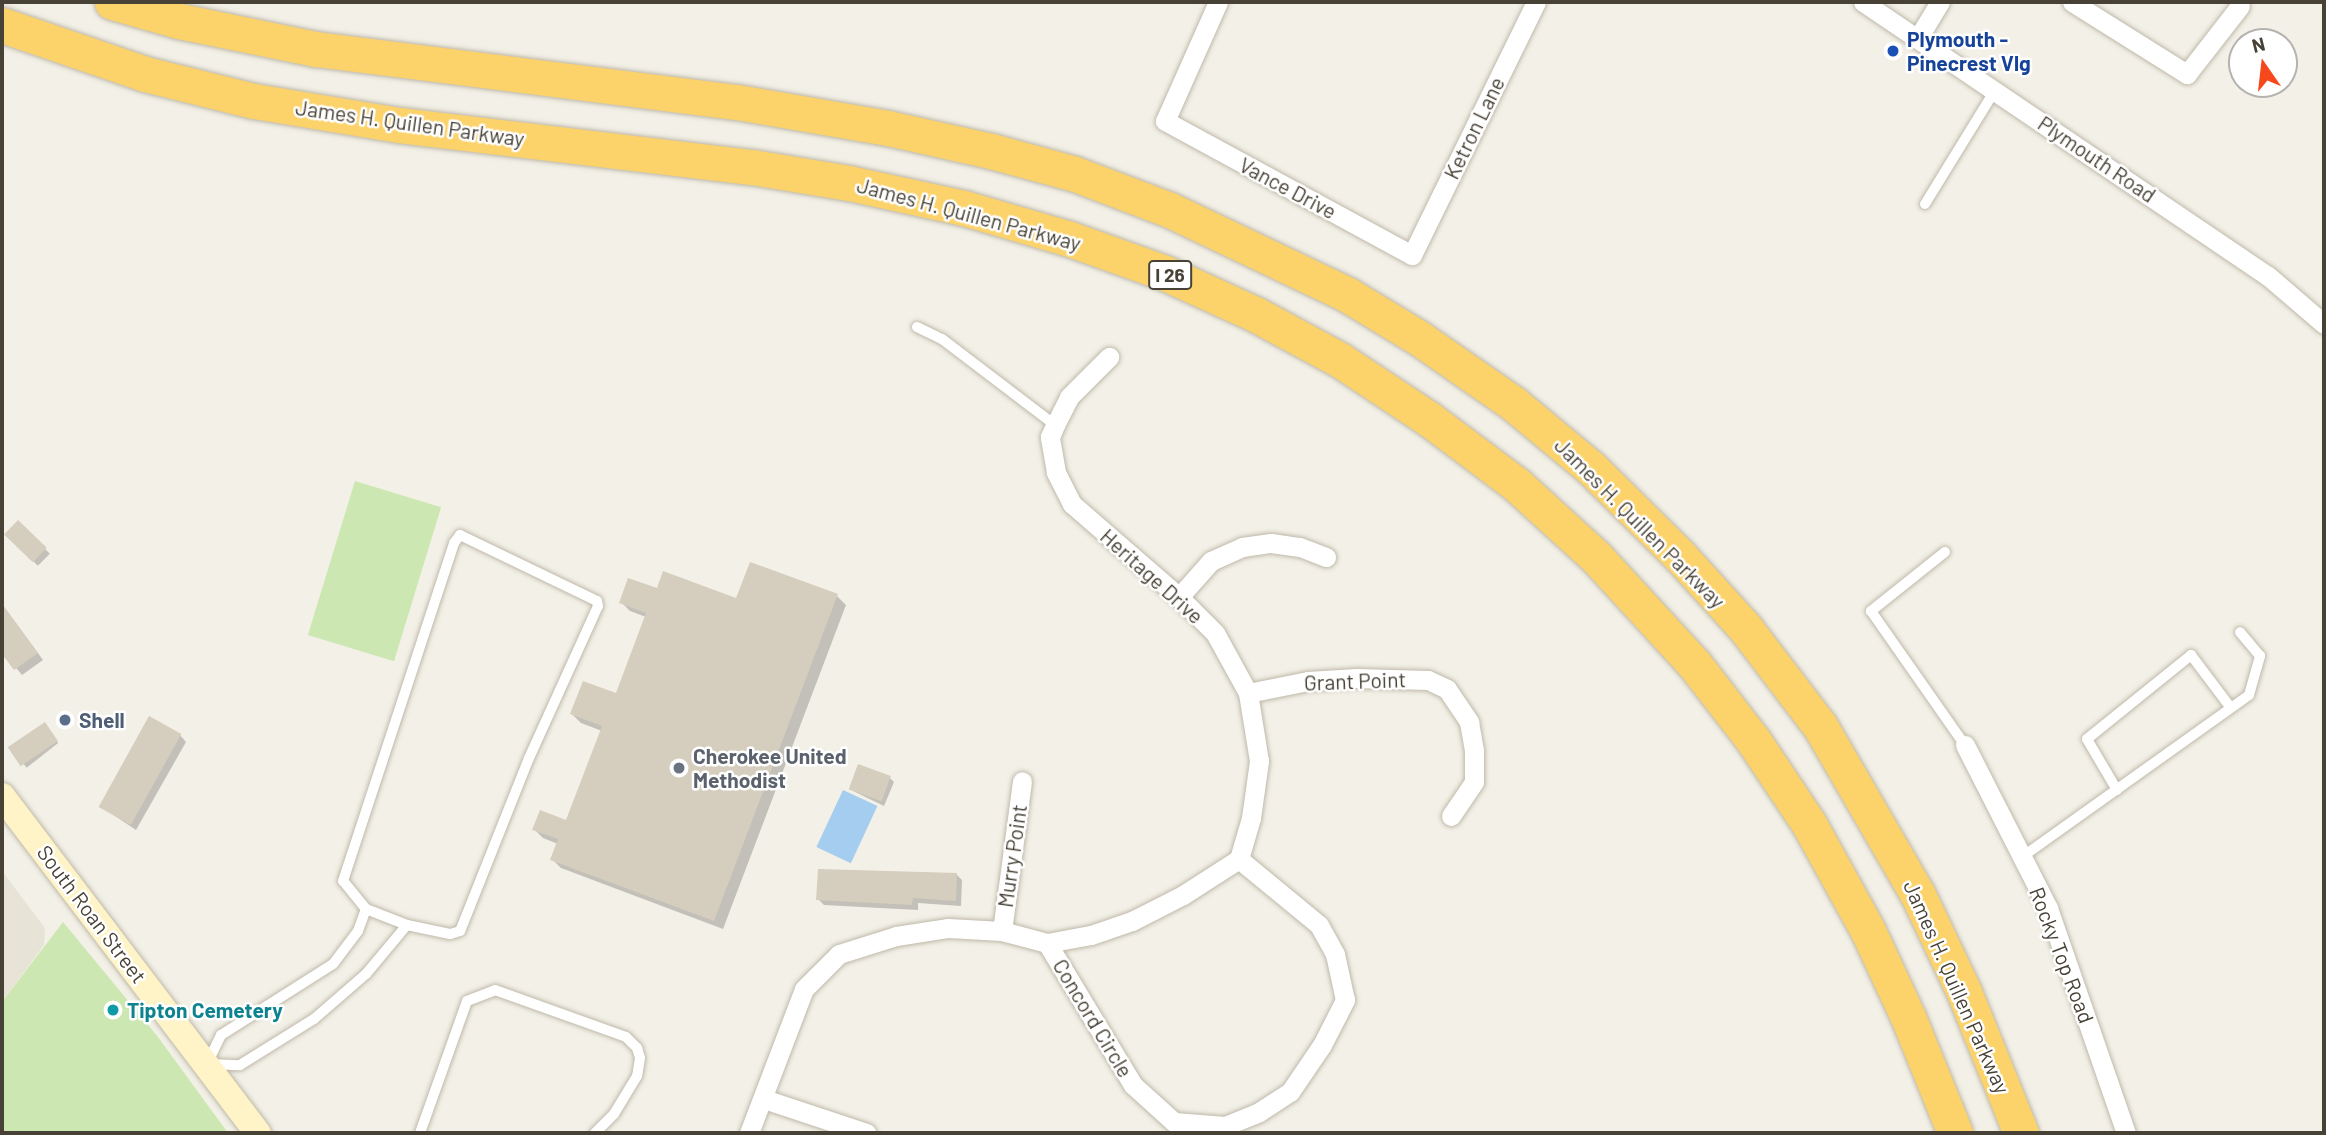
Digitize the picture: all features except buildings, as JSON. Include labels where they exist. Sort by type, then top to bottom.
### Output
[{"type":"highway","name":"James H. Quillen Parkway","points":[[112,2],[179,21],[316,49],[737,102],[888,128],[990,151],[1075,174],[1170,210],[1348,295],[1419,338],[1514,404],[1591,468],[1679,555],[1746,629],[1820,726],[1918,895],[1964,992],[2021,1133]]},
{"type":"highway","name":"James H. Quillen Parkway","points":[[2,25],[145,74],[254,100],[400,125],[752,167],[849,183],[964,208],[1070,239],[1165,273],[1255,314],[1340,360],[1429,419],[1516,484],[1597,558],[1695,665],[1753,740],[1816,836],[1880,956],[1955,1133]]},
{"type":"main road","name":"South Roan Street","points":[[2,796],[258,1133]]},
{"type":"street","name":"Vance Drive","points":[[1218,2],[1165,121],[1412,255]]},
{"type":"street","name":"Ketron Lane","points":[[1412,255],[1536,2]]},
{"type":"street","name":"Plymouth Road","points":[[1863,2],[2269,276],[2324,324]]},
{"type":"street","points":[[1918,38],[1940,2]]},
{"type":"street","points":[[2072,2],[2188,74],[2240,6]]},
{"type":"street","name":"Heritage Drive","points":[[1109,357],[1069,397],[1055,425],[1050,438],[1056,472],[1072,504],[1179,597],[1215,633],[1248,693],[1259,761],[1251,818],[1239,859]]},
{"type":"street","points":[[1179,597],[1211,561],[1242,547],[1271,542],[1300,547],[1326,557]]},
{"type":"street","name":"Grant Point","points":[[1248,693],[1308,681],[1356,678],[1428,680],[1447,690],[1468,722],[1474,750],[1474,782],[1451,816]]},
{"type":"street","name":"Rocky Top Road","points":[[1965,745],[2048,908],[2126,1133]]},
{"type":"street","name":"Murry Point","points":[[1002,931],[1022,781]]},
{"type":"street","points":[[750,1133],[804,989],[839,954],[896,936],[947,928],[1002,931],[1048,943],[1091,934],[1132,921],[1183,895],[1239,859]]},
{"type":"street","name":"Concord Circle","points":[[1048,943],[1133,1085],[1174,1122],[1225,1126],[1259,1112],[1290,1092],[1322,1045],[1345,1000],[1335,954],[1319,925],[1239,859]]},
{"type":"street","points":[[764,1099],[866,1133]]},
{"type":"lane","points":[[1925,204],[1996,90]]},
{"type":"lane","points":[[917,327],[942,340],[1055,425]]},
{"type":"lane","points":[[460,535],[597,601],[598,606],[529,758],[460,931],[450,934],[407,925],[366,909],[342,881],[454,544],[460,535]]},
{"type":"lane","points":[[1945,552],[1871,611],[1965,745]]},
{"type":"lane","points":[[2022,857],[2249,695],[2260,656],[2240,632]]},
{"type":"lane","points":[[2117,790],[2087,739],[2191,655],[2231,708]]},
{"type":"lane","points":[[366,909],[358,931],[334,964],[221,1035],[207,1064],[240,1065],[314,1019],[366,974],[407,925]]},
{"type":"lane","points":[[419,1133],[467,1001],[495,990],[626,1037],[637,1048],[640,1058],[637,1076],[614,1114],[595,1133]]},
{"type":"shaded area","points":[[2,871],[45,928],[44,945],[2,1002]]},
{"type":"green space","points":[[355,481],[441,507],[394,661],[308,635]]},
{"type":"green space","points":[[63,922],[158,1037],[228,1133],[2,1133],[2,1002]]},
{"type":"water","points":[[843,790],[877,806],[851,863],[816,847]]},
{"type":"place","name":"Plymouth - Pinecrest Vlg","points":[[1893,51]]},
{"type":"place","name":"Shell","points":[[65,720]]},
{"type":"place","name":"Cherokee United Methodist","points":[[679,768]]},
{"type":"place","name":"Tipton Cemetery","points":[[113,1010]]}]
